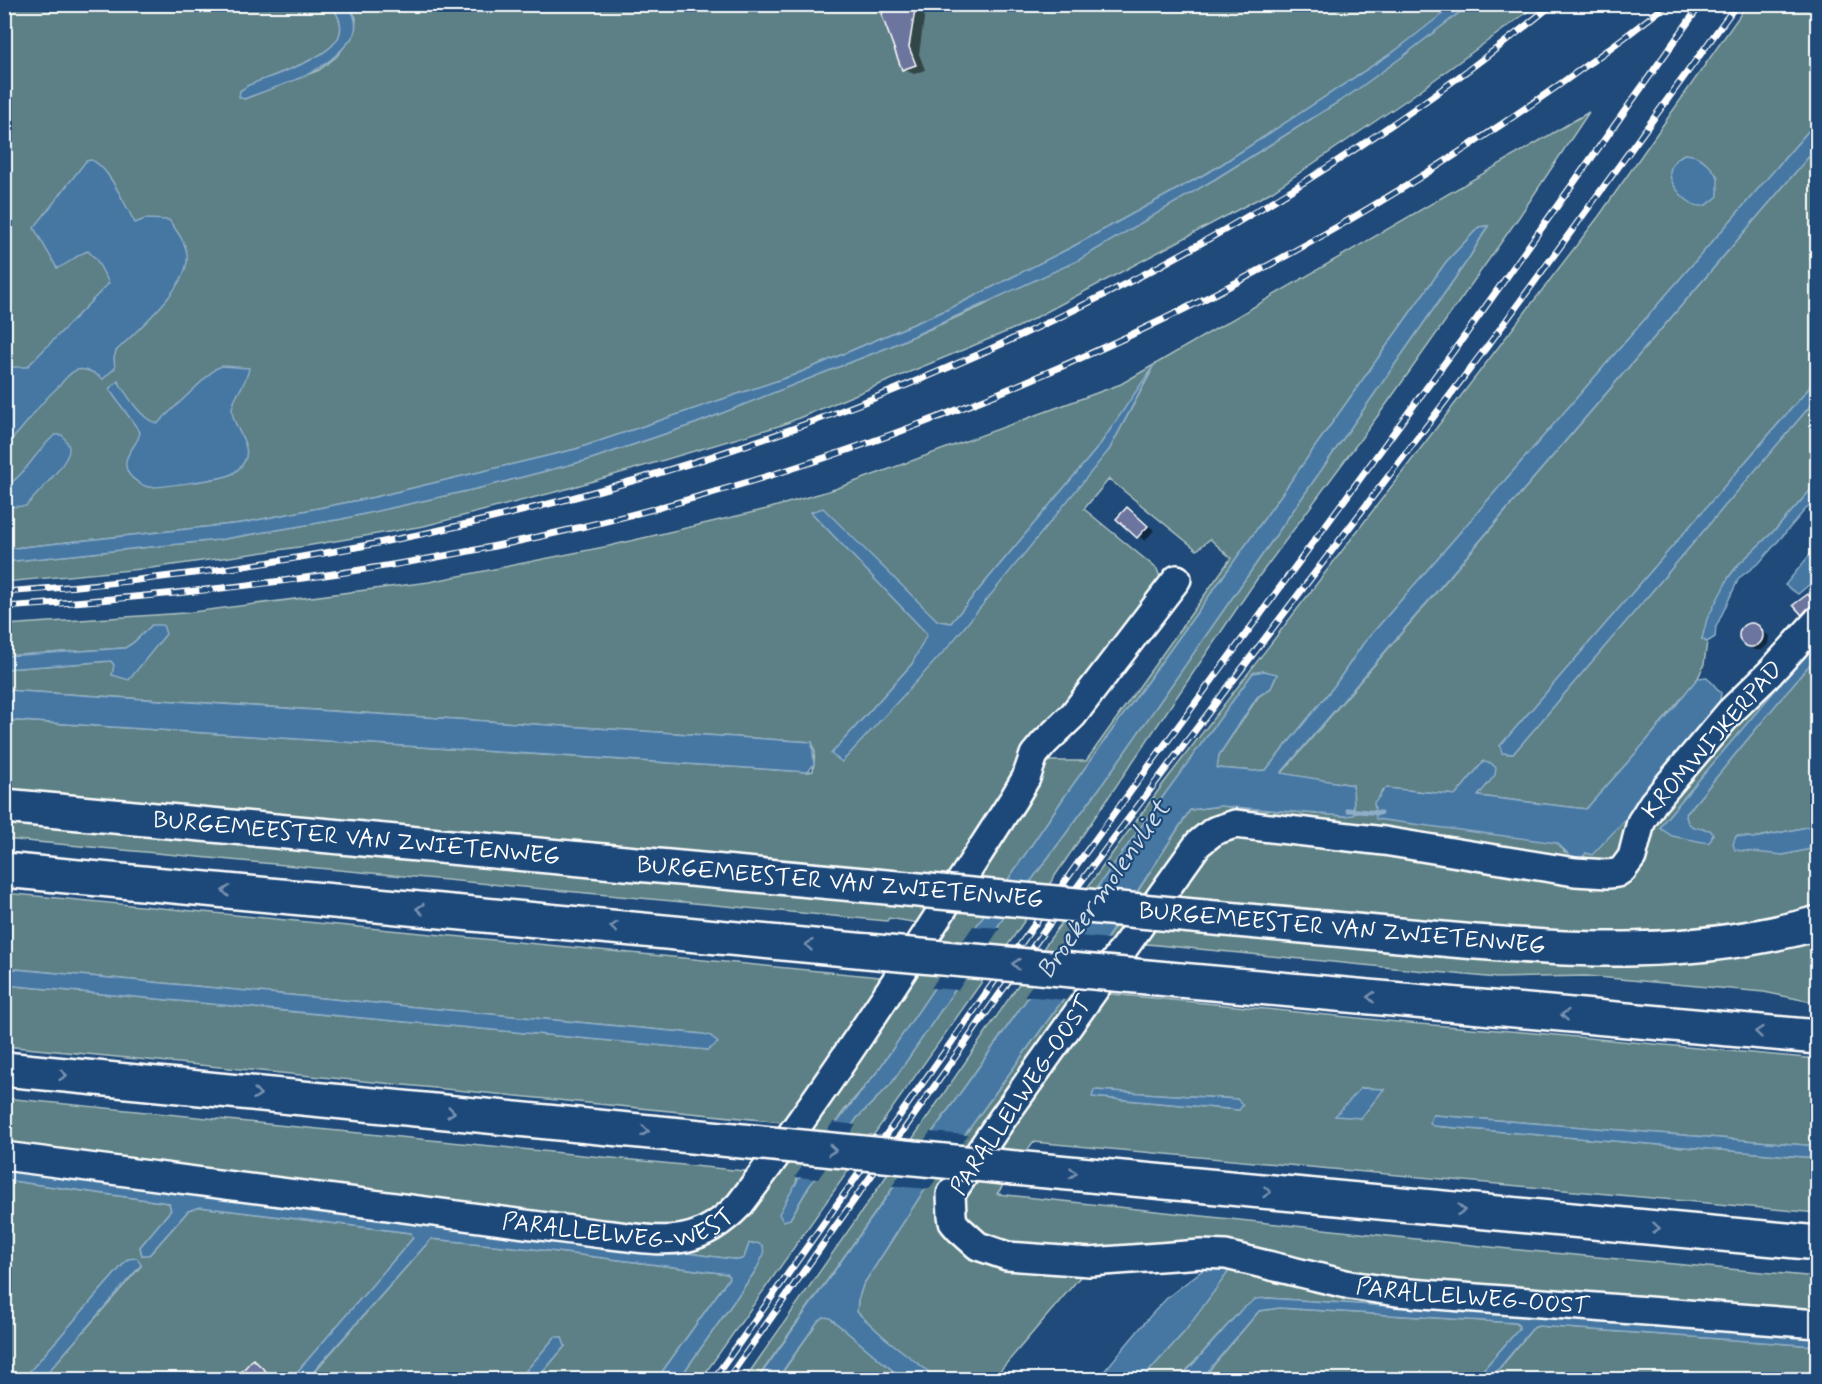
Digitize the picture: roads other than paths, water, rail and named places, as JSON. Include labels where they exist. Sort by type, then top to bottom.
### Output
[{"type":"main road","name":"BURGEMEESTER VAN ZWIETENWEG","points":[[4,806],[1443,940],[1599,950],[1705,945],[1747,939],[1818,923]]},
{"type":"main road","points":[[4,870],[1179,980],[1818,1037]]},
{"type":"main road","points":[[4,1069],[1015,1168],[1818,1243]]},
{"type":"street","name":"PARALLELWEG-WEST","points":[[4,1156],[603,1234],[673,1240],[706,1232],[728,1217],[764,1173],[905,966],[1013,800],[1026,778],[1034,755],[1073,715],[1177,579]]},
{"type":"street","name":"KROMWIJKERPAD","points":[[1623,869],[1632,857],[1637,832],[1653,803],[1730,712],[1770,673],[1818,620]]},
{"type":"street","name":"PARALLELWEG-OOST","points":[[1623,869],[1608,874],[1575,872],[1384,841],[1234,824],[1214,831],[1198,844],[999,1122],[951,1194],[953,1222],[978,1246],[1007,1256],[1090,1262],[1201,1254],[1226,1255],[1350,1285],[1397,1292],[1818,1324]]},
{"type":"water","points":[[1455,4],[1469,5],[1351,94],[1215,179],[1077,261],[889,347],[697,423],[588,460],[480,488],[342,519],[218,540],[5,562],[5,549],[242,523],[375,497],[576,449],[794,375],[951,308],[1072,247],[1216,168],[1395,51]]},
{"type":"water","points":[[332,5],[349,5],[355,24],[352,37],[334,57],[323,66],[298,79],[244,99],[239,97],[240,91],[249,85],[313,59],[334,44],[341,28]]},
{"type":"water","points":[[1817,121],[1817,147],[1281,773],[1353,785],[1354,815],[1220,806],[1190,810],[1101,947],[919,1198],[863,1285],[857,1312],[885,1338],[938,1379],[903,1379],[830,1318],[824,1317],[818,1321],[777,1379],[757,1380],[1066,944],[1101,891],[1098,886],[1253,673],[1264,671],[1277,674],[1271,688],[1257,697],[1219,755],[1217,768],[1266,770],[1335,685],[1363,644]]},
{"type":"water","points":[[1684,154],[1690,154],[1704,161],[1718,177],[1718,196],[1707,205],[1692,203],[1681,195],[1673,184],[1671,167],[1676,159]]},
{"type":"water","points":[[91,160],[97,163],[110,178],[135,223],[145,219],[169,220],[184,245],[187,254],[186,266],[172,293],[116,351],[115,368],[103,379],[85,370],[71,373],[5,445],[5,367],[27,367],[109,283],[96,259],[88,251],[57,268],[34,228],[86,161]]},
{"type":"water","points":[[1488,226],[1469,258],[1101,786],[1002,920],[891,1084],[857,1118],[808,1188],[790,1219],[783,1221],[779,1214],[812,1159],[877,1072],[1067,793],[1446,262],[1479,227]]},
{"type":"water","points":[[1154,365],[1109,450],[949,646],[842,762],[831,754],[912,664],[927,634],[811,512],[823,508],[938,621],[951,623],[1099,446]]},
{"type":"water","points":[[222,366],[249,368],[232,410],[235,423],[245,443],[246,456],[243,464],[230,475],[203,481],[148,487],[135,480],[128,473],[126,460],[140,432],[109,389],[118,381],[141,413],[158,423],[215,369]]},
{"type":"water","points":[[1817,379],[1817,398],[1513,754],[1502,753],[1500,746]]},
{"type":"water","points":[[55,435],[62,435],[69,448],[59,469],[26,506],[5,507],[5,487],[19,476]]},
{"type":"water","points":[[1817,483],[1817,496],[1760,562],[1739,578],[1716,627],[1715,637],[1707,642],[1702,639],[1707,619],[1729,577]]},
{"type":"water","points":[[1817,546],[1817,578],[1798,594],[1785,585]]},
{"type":"water","points":[[152,625],[163,625],[166,634],[129,680],[112,675],[114,665],[111,661],[5,669],[5,656],[125,648]]},
{"type":"water","points":[[1817,641],[1817,656],[1686,814],[1690,825],[1710,830],[1713,834],[1711,840],[1708,843],[1672,836],[1660,828],[1665,820]]},
{"type":"water","points":[[1707,677],[1721,693],[1719,707],[1637,807],[1592,855],[1586,853],[1578,863],[1557,843],[1376,819],[1374,802],[1386,788],[1456,795],[1483,762],[1491,763],[1496,768],[1495,775],[1478,796],[1586,809],[1656,730],[1698,678]]},
{"type":"water","points":[[4,690],[812,742],[814,764],[808,772],[5,720]]},
{"type":"water","points":[[1817,825],[1817,847],[1815,848],[1783,855],[1735,850],[1733,844],[1736,836],[1754,838]]},
{"type":"water","points":[[4,968],[703,1034],[711,1036],[718,1043],[708,1050],[5,985]]},
{"type":"water","points":[[1361,1088],[1384,1089],[1361,1118],[1335,1116]]},
{"type":"water","points":[[1094,1090],[1237,1099],[1243,1105],[1239,1110],[1092,1097]]},
{"type":"water","points":[[1433,1115],[1817,1146],[1817,1158],[1433,1126],[1430,1122]]},
{"type":"water","points":[[5,1163],[739,1260],[744,1258],[749,1244],[757,1243],[763,1246],[764,1254],[756,1270],[679,1379],[657,1379],[729,1278],[728,1274],[534,1249],[431,1239],[307,1379],[291,1379],[413,1238],[411,1233],[200,1207],[188,1211],[149,1255],[142,1255],[140,1247],[171,1210],[169,1203],[5,1180]]},
{"type":"water","points":[[137,1258],[141,1265],[42,1379],[23,1379],[128,1259]]},
{"type":"water","points":[[1213,1262],[1234,1264],[1186,1330],[1142,1379],[1097,1380],[1168,1297]]},
{"type":"water","points":[[1256,1299],[1703,1327],[1817,1337],[1817,1346],[1538,1326],[1533,1328],[1490,1379],[1475,1379],[1519,1329],[1516,1323],[1279,1308],[1259,1311],[1201,1379],[1179,1380],[1241,1310]]},
{"type":"water","points":[[555,1337],[562,1337],[565,1346],[537,1379],[519,1379]]},
{"type":"waterway","name":"Broekermolenvliet","points":[[1348,810],[1380,813]]},
{"type":"railway","points":[[4,592],[213,571],[420,534],[624,483],[824,417],[1018,336],[1206,240],[1384,130],[1553,4]]},
{"type":"railway","points":[[4,607],[200,591],[395,565],[524,540],[680,502],[832,455],[981,400],[1126,337],[1268,266],[1405,186],[1539,99],[1668,4]]},
{"type":"railway","points":[[713,1380],[1078,863],[1466,334],[1701,4]]},
{"type":"railway","points":[[727,1380],[1047,927],[1492,340],[1737,4]]}]
